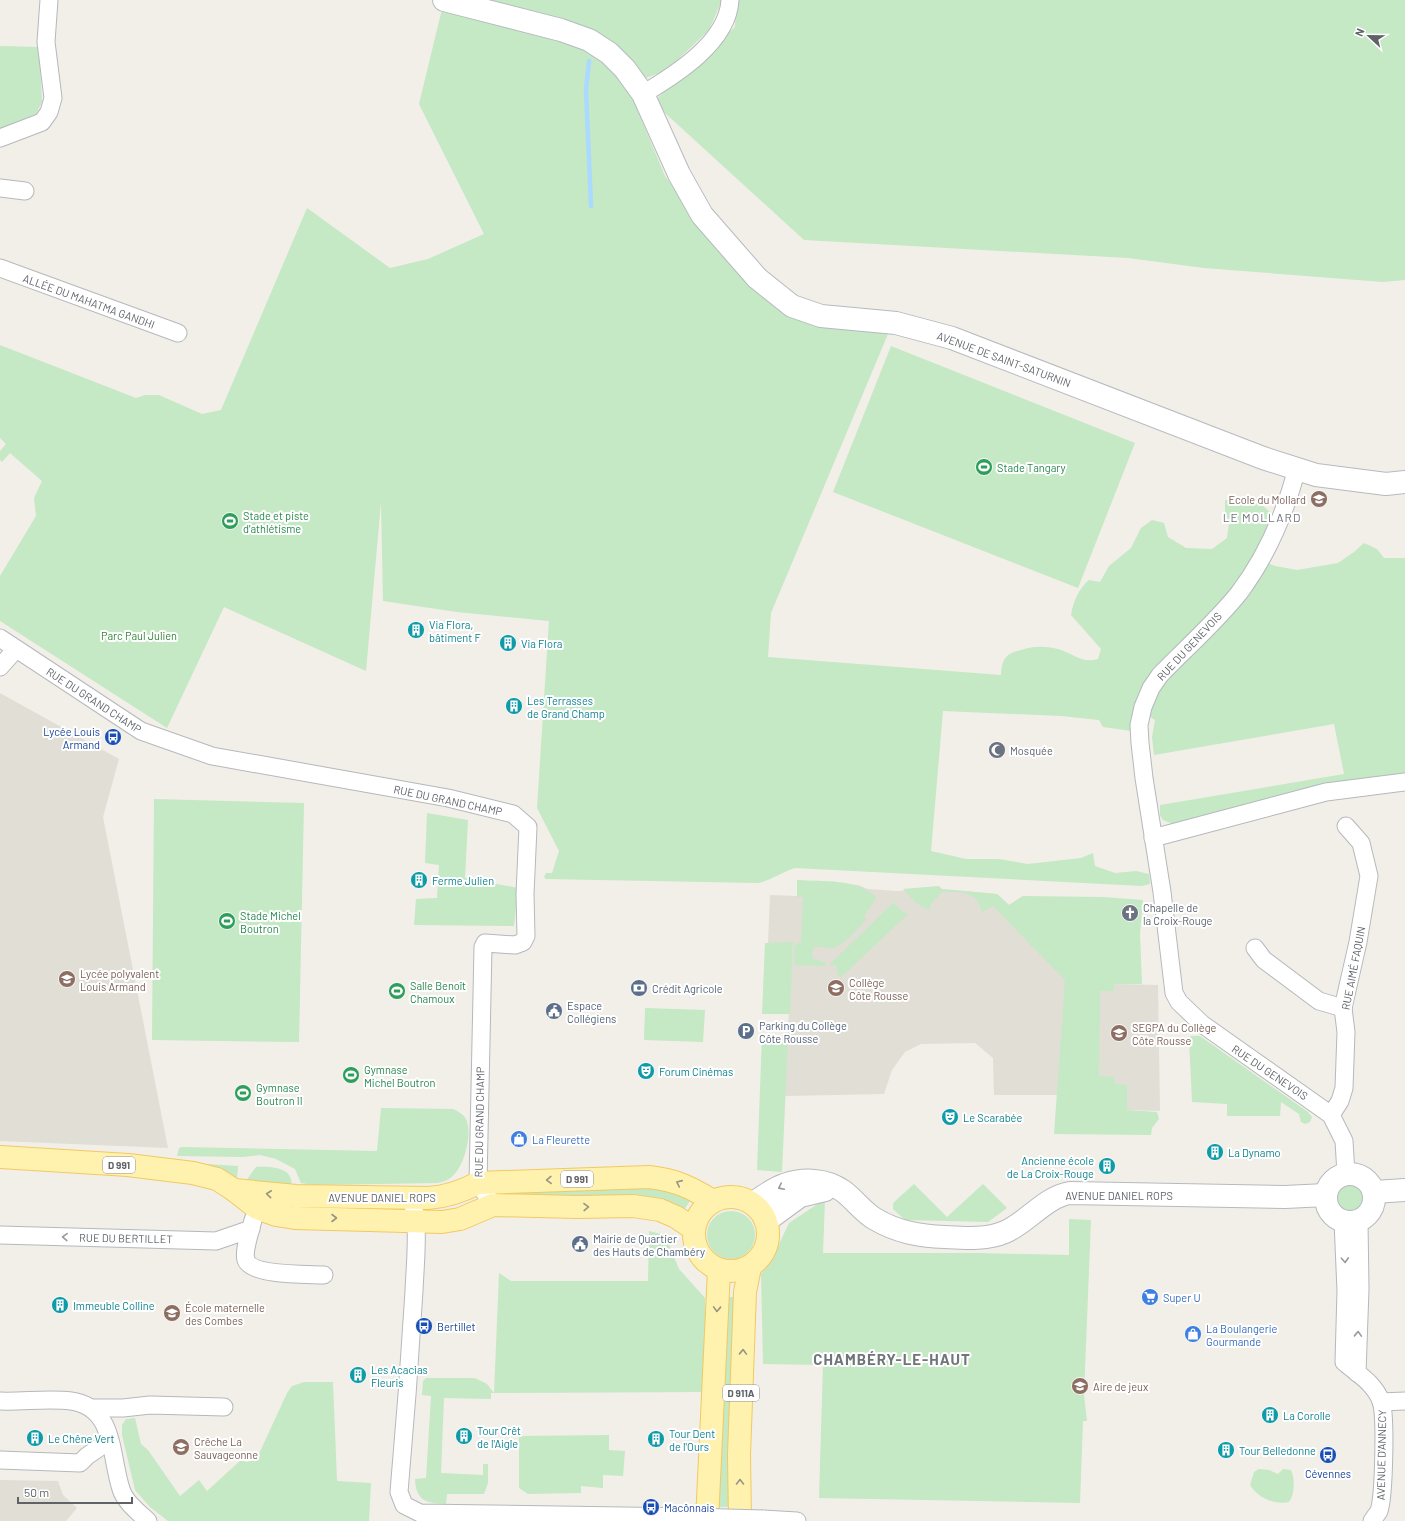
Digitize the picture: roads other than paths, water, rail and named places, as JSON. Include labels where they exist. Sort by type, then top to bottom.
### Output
[{"type":"main road","name":"AVENUE DE SAINT-SATURNIN","points":[[444,0],[561,30],[589,40],[609,53],[625,69],[643,94],[679,174],[702,215],[756,278],[792,306],[822,316],[896,323],[952,338],[1256,455],[1316,475],[1378,483],[1405,482]]},
{"type":"main road","name":"AVENUE DANIEL ROPS","points":[[0,1158],[128,1165],[193,1173],[217,1179],[257,1208],[276,1215],[296,1218],[442,1222],[460,1219],[493,1205],[577,1207],[633,1206],[660,1210],[676,1217],[694,1229]]},
{"type":"main road","points":[[1346,1174],[1361,1176],[1367,1181],[1374,1192],[1374,1203],[1371,1210],[1366,1216],[1351,1221],[1335,1217],[1326,1204],[1328,1187],[1333,1180],[1346,1174]]},
{"type":"main road","name":"AVENUE DANIEL ROPS","points":[[234,1190],[296,1196],[439,1198],[461,1192],[478,1183],[649,1177],[670,1179],[695,1190],[713,1201]]},
{"type":"main road","name":"AVENUE DANIEL ROPS","points":[[753,1203],[784,1185],[807,1180],[826,1182],[842,1191],[874,1218],[897,1230],[916,1235],[945,1237],[990,1237],[1005,1232],[1037,1212],[1050,1200],[1062,1194],[1070,1193],[1285,1197],[1326,1195]]},
{"type":"main road","points":[[1374,1192],[1405,1190]]},
{"type":"main road","points":[[766,1221],[800,1196],[817,1191],[842,1191]]},
{"type":"main road","points":[[724,1197],[736,1197],[753,1203],[761,1211],[766,1221],[769,1234],[767,1247],[760,1258],[750,1267],[740,1271],[729,1272],[719,1270],[710,1265],[699,1254],[694,1239],[694,1229],[697,1218],[704,1208],[713,1201],[724,1197]]},
{"type":"main road","name":"D 911A","points":[[740,1521],[740,1455],[745,1292],[750,1267]]},
{"type":"main road","name":"D 911A","points":[[699,1519],[719,1270]]},
{"type":"street","points":[[0,138],[42,122],[49,112],[53,98],[46,42],[49,0]]},
{"type":"street","points":[[643,94],[673,76],[714,38],[729,10],[730,0]]},
{"type":"street","points":[[0,188],[25,191]]},
{"type":"street","name":"ALLÉE DU MAHATMA GANDHI","points":[[0,268],[178,333]]},
{"type":"street","name":"RUE DU GENEVOIS","points":[[1297,469],[1286,506],[1249,578],[1238,594],[1160,675],[1151,688],[1143,707],[1139,725],[1140,743],[1162,892],[1174,993],[1179,1002],[1202,1024],[1331,1115],[1344,1141],[1346,1174]]},
{"type":"street","name":"RUE DU GRAND CHAMP","points":[[0,638],[141,731],[186,748],[212,756],[448,798],[489,807],[513,814],[528,827],[525,894],[526,936],[523,942],[515,945],[485,943],[483,947],[478,1183],[493,1205]]},
{"type":"street","points":[[0,668],[16,649]]},
{"type":"street","points":[[1153,838],[1326,792],[1405,782]]},
{"type":"street","name":"RUE AIMÉ FAQUIN","points":[[1331,1115],[1340,1101],[1344,1088],[1346,1032],[1343,1008],[1358,942],[1369,876],[1360,843],[1346,826]]},
{"type":"street","points":[[1255,948],[1264,960],[1319,1001],[1343,1008]]},
{"type":"street","points":[[411,1198],[416,1210],[415,1265],[410,1376],[399,1492],[404,1505],[420,1513],[797,1521]]},
{"type":"street","points":[[257,1208],[250,1229],[245,1255],[247,1262],[252,1267],[266,1272],[324,1275]]},
{"type":"street","name":"AVENUE D'ANNECY","points":[[1351,1221],[1360,1289],[1357,1373],[1372,1385],[1381,1402],[1383,1422],[1381,1496],[1378,1511],[1372,1521]]},
{"type":"street","name":"RUE DU BERTILLET","points":[[0,1235],[216,1240],[250,1229]]},
{"type":"street","points":[[0,1401],[71,1401],[93,1408],[123,1408],[150,1405],[224,1407]]},
{"type":"street","points":[[1381,1402],[1405,1401]]},
{"type":"street","points":[[93,1408],[105,1422],[121,1490],[128,1503],[148,1521]]},
{"type":"street","points":[[0,1460],[80,1463],[87,1456],[109,1441]]},
{"type":"waterway","points":[[589,61],[586,90],[591,206]]},
{"type":"place","name":"Stade Tangary","points":[[984,467]]},
{"type":"place","name":"Ecole du Mollard","points":[[1319,499]]},
{"type":"place","name":"Stade et piste d'athlétisme","points":[[230,521]]},
{"type":"place","name":"Via Flora, bâtiment F","points":[[416,630]]},
{"type":"place","name":"Via Flora","points":[[508,643]]},
{"type":"place","name":"Les Terrasses de Grand Champ","points":[[514,706]]},
{"type":"place","name":"Lycée Louis Armand","points":[[113,737]]},
{"type":"place","name":"Mosquée","points":[[997,750]]},
{"type":"place","name":"Ferme Julien","points":[[419,880]]},
{"type":"place","name":"Chapelle de la Croix-Rouge","points":[[1130,913]]},
{"type":"place","name":"Stade Michel Boutron","points":[[227,921]]},
{"type":"place","name":"Lycée polyvalent Louis Armand","points":[[67,979]]},
{"type":"place","name":"Crédit Agricole","points":[[639,988]]},
{"type":"place","name":"Collège Côte Rousse","points":[[836,988]]},
{"type":"place","name":"Salle Benoît Chamoux","points":[[397,991]]},
{"type":"place","name":"Espace Collégiens","points":[[554,1011]]},
{"type":"place","name":"Parking du Collège Côte Rousse","points":[[746,1031]]},
{"type":"place","name":"SEGPA du Collège Côte Rousse","points":[[1119,1033]]},
{"type":"place","name":"Forum Cinémas","points":[[646,1071]]},
{"type":"place","name":"Gymnase Michel Boutron","points":[[351,1075]]},
{"type":"place","name":"Gymnase Boutron II","points":[[243,1093]]},
{"type":"place","name":"Le Scarabée","points":[[950,1117]]},
{"type":"place","name":"La Fleurette","points":[[519,1139]]},
{"type":"place","name":"La Dynamo","points":[[1215,1152]]},
{"type":"place","name":"Ancienne école de La Croix-Rouge","points":[[1107,1166]]},
{"type":"place","name":"Mairie de Quartier des Hauts de Chambéry","points":[[580,1244]]},
{"type":"place","name":"Super U","points":[[1150,1297]]},
{"type":"place","name":"Immeuble Colline","points":[[60,1305]]},
{"type":"place","name":"École maternelle des Combes","points":[[172,1313]]},
{"type":"place","name":"Bertillet","points":[[424,1326]]},
{"type":"place","name":"La Boulangerie Gourmande","points":[[1193,1334]]},
{"type":"place","name":"Les Acacias Fleuris","points":[[358,1375]]},
{"type":"place","name":"Aire de jeux","points":[[1080,1386]]},
{"type":"place","name":"La Corolle","points":[[1270,1415]]},
{"type":"place","name":"Tour Crêt de l'Aigle","points":[[464,1436]]},
{"type":"place","name":"Le Chêne Vert","points":[[35,1438]]},
{"type":"place","name":"Tour Dent de l'Ours","points":[[656,1439]]},
{"type":"place","name":"Crêche La Sauvageonne","points":[[181,1447]]},
{"type":"place","name":"Tour Belledonne","points":[[1226,1450]]},
{"type":"place","name":"Cévennes","points":[[1328,1455]]},
{"type":"place","name":"Macônnais","points":[[651,1507]]},
{"type":"district","name":"LE MOLLARD","points":[[1262,517]]},
{"type":"district","name":"CHAMBÉRY-LE-HAUT","points":[[892,1359]]},
{"type":"park label","name":"Parc Paul Julien","points":[[139,635]]}]
